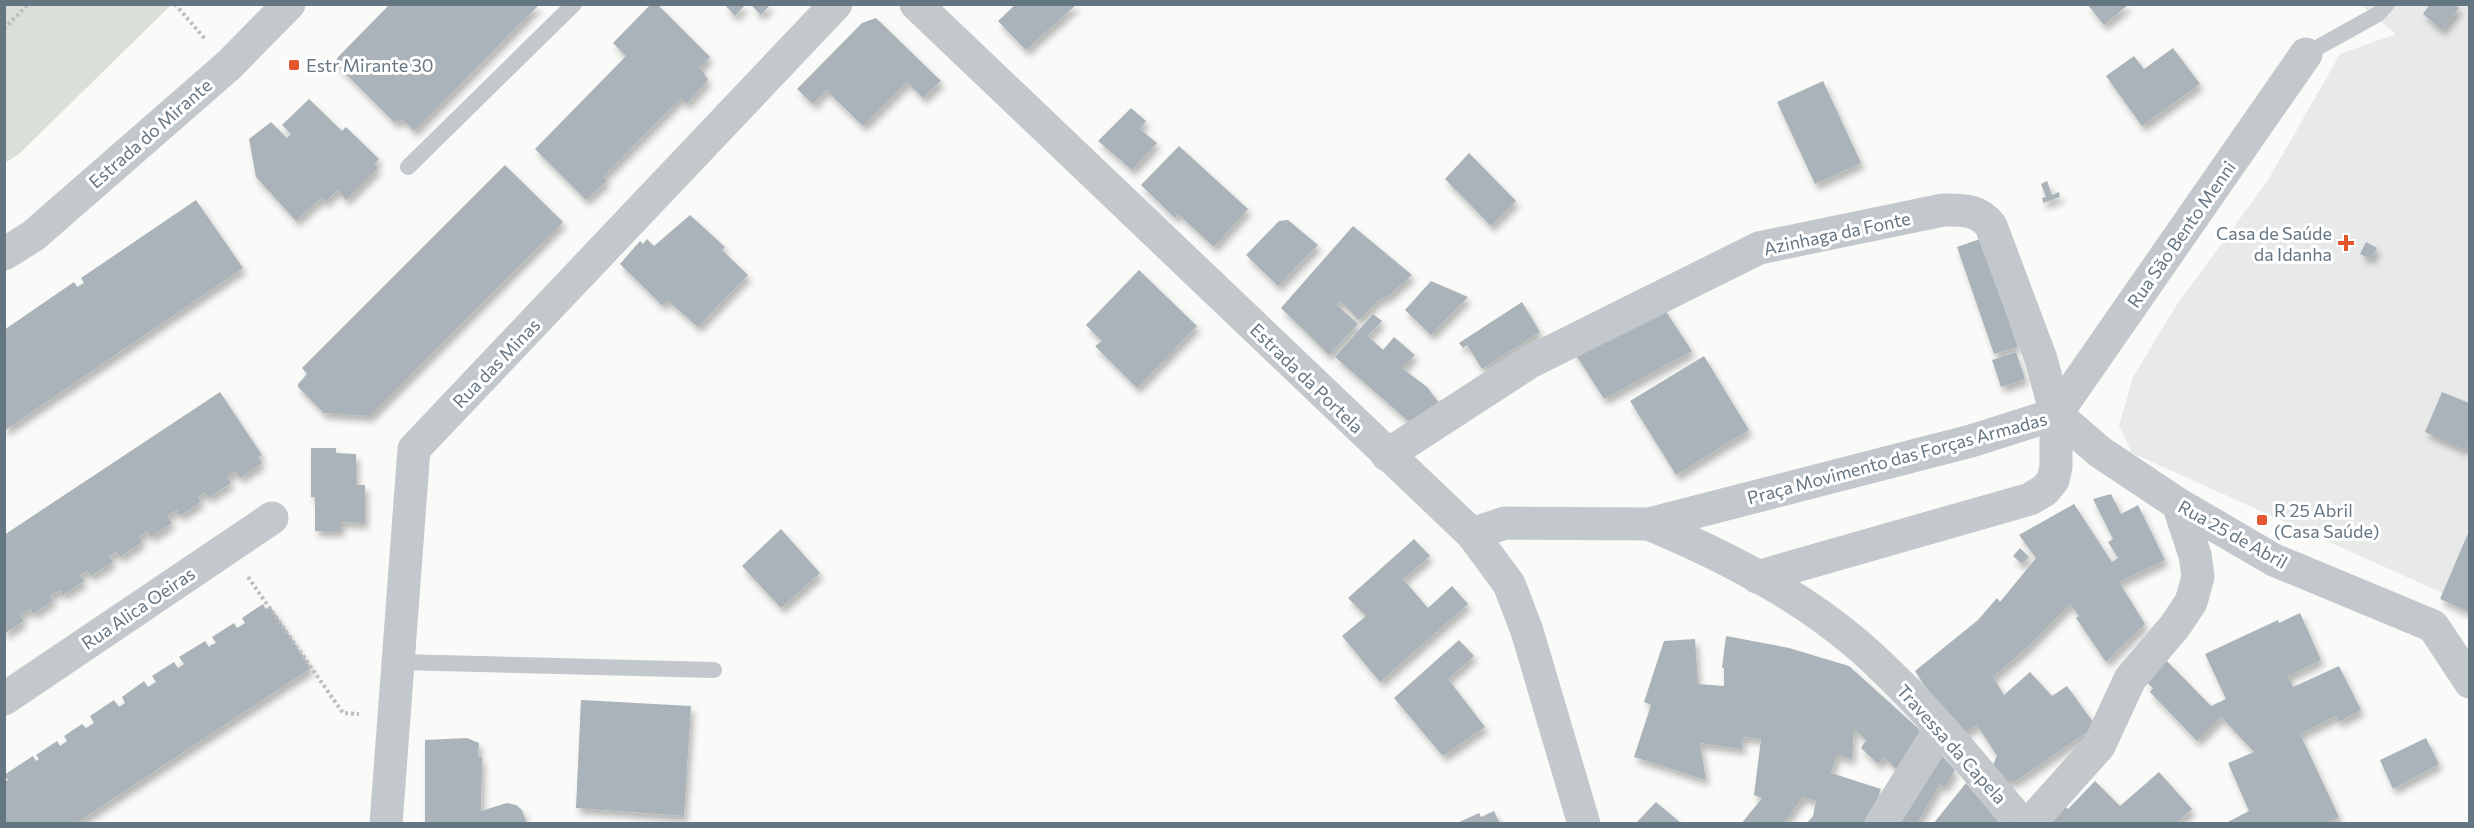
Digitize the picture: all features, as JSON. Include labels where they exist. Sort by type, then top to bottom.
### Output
[{"type":"street","name":"Estrada do Mirante","points":[[4,254],[33,236],[229,65],[289,4]]},
{"type":"street","name":"Rua das Minas","points":[[386,824],[414,448],[836,4]]},
{"type":"street","name":"Estrada da Portela","points":[[916,4],[1472,534],[1509,584],[1527,631],[1584,824]]},
{"type":"street","name":"Rua São Bento Menni","points":[[2056,414],[2306,54]]},
{"type":"street","name":"Azinhaga da Fonte","points":[[1387,455],[1530,362],[1759,248],[1943,210],[1971,210],[1983,216],[1991,226],[2041,359],[2056,414]]},
{"type":"street","name":"Rua 25 de Abril","points":[[2056,414],[2100,452],[2178,504],[2274,560],[2433,626],[2469,682]]},
{"type":"street","name":"Praça Movimento das Forças Armadas","points":[[1472,534],[1505,523],[1649,524],[1971,441],[2056,414],[2056,467],[2053,480],[2045,490],[2030,499],[1758,577]]},
{"type":"street","points":[[2029,824],[2099,746],[2130,680],[2175,626],[2191,602],[2198,577],[2195,555],[2178,504]]},
{"type":"street","name":"Rua Alica Oeiras","points":[[4,699],[272,518]]},
{"type":"street","name":"Praça Movimento das Forças Armadas","points":[[1649,524],[1702,546],[1758,577],[1821,616],[1881,665]]},
{"type":"street","name":"Travessa da Capela","points":[[1881,665],[1941,728],[2022,824]]},
{"type":"street","points":[[1881,824],[1941,728]]},
{"type":"lane","points":[[408,167],[574,4]]},
{"type":"lane","points":[[2306,54],[2378,14],[2387,4]]},
{"type":"lane","points":[[399,662],[714,670]]},
{"type":"path","points":[[4,29],[28,4]]},
{"type":"path","points":[[175,4],[229,65]]},
{"type":"path","points":[[228,548],[343,713],[393,716]]},
{"type":"shaded area","points":[[5,4],[171,5],[19,154],[5,163]]},
{"type":"shaded area","name":"Casa de Saúde da Idanha","points":[[2361,5],[2469,5],[2469,605],[2132,453],[2119,426],[2133,377],[2176,306],[2268,180],[2340,54],[2396,34]]},
{"type":"building","points":[[651,4],[657,4],[710,57],[700,67],[708,80],[687,104],[681,98],[603,177],[607,181],[586,200],[535,149],[626,56],[613,43]]},
{"type":"building","points":[[724,4],[746,4],[735,16]]},
{"type":"building","points":[[750,4],[771,4],[761,15]]},
{"type":"building","points":[[1016,4],[1077,4],[1026,50],[998,21]]},
{"type":"building","points":[[2087,4],[2129,4],[2104,25]]},
{"type":"building","points":[[2430,4],[2454,4],[2459,8],[2442,30],[2423,14]]},
{"type":"building","points":[[389,5],[539,5],[414,131],[403,120],[394,122],[336,62],[338,57]]},
{"type":"building","points":[[876,18],[941,81],[923,98],[907,82],[863,126],[826,90],[813,104],[797,89],[862,23]]},
{"type":"building","points":[[2173,48],[2200,84],[2142,126],[2106,76],[2134,56],[2144,69]]},
{"type":"building","points":[[1823,81],[1861,163],[1815,184],[1777,102]]},
{"type":"building","points":[[309,99],[342,131],[346,127],[379,159],[374,164],[378,168],[346,200],[338,190],[325,202],[321,198],[296,221],[256,177],[249,139],[271,122],[287,138],[291,134],[282,125]]},
{"type":"building","points":[[1131,108],[1146,121],[1140,129],[1157,143],[1132,170],[1098,141]]},
{"type":"building","points":[[1179,146],[1248,209],[1214,247],[1178,214],[1175,218],[1141,185]]},
{"type":"building","points":[[1469,153],[1516,201],[1491,226],[1445,179]]},
{"type":"building","points":[[505,165],[563,222],[370,416],[324,413],[298,387],[307,374],[302,368]]},
{"type":"building","points":[[2047,181],[2052,195],[2059,192],[2060,197],[2043,203],[2042,198],[2046,197],[2041,184]]},
{"type":"building","points":[[196,200],[243,268],[4,431],[4,330],[74,282],[77,287],[84,283],[81,278]]},
{"type":"building","points":[[690,215],[725,247],[722,250],[748,275],[698,327],[667,300],[662,305],[620,264],[640,241],[643,244],[647,239],[654,246]]},
{"type":"building","points":[[1288,220],[1318,245],[1278,286],[1246,255],[1279,221]]},
{"type":"building","points":[[1353,226],[1412,275],[1390,295],[1377,301],[1359,320],[1340,301],[1337,305],[1358,324],[1329,355],[1281,308]]},
{"type":"building","points":[[1980,239],[2018,347],[1994,354],[1957,247]]},
{"type":"building","points":[[2366,242],[2377,248],[2371,259],[2360,254]]},
{"type":"building","points":[[1139,270],[1197,326],[1137,388],[1095,346],[1102,341],[1086,325]]},
{"type":"building","points":[[1431,281],[1468,297],[1431,335],[1405,310]]},
{"type":"building","points":[[1522,302],[1540,332],[1482,369],[1467,345],[1463,348],[1459,343]]},
{"type":"building","points":[[1661,304],[1692,351],[1604,399],[1572,349]]},
{"type":"building","points":[[1373,314],[1382,321],[1368,336],[1383,350],[1394,337],[1415,355],[1402,368],[1427,387],[1443,408],[1415,427],[1335,357]]},
{"type":"building","points":[[2016,352],[2025,379],[2001,387],[1992,360]]},
{"type":"building","points":[[1704,356],[1749,430],[1676,475],[1630,401]]},
{"type":"building","points":[[220,392],[262,455],[258,457],[262,463],[240,478],[235,471],[227,477],[231,483],[208,498],[205,492],[198,497],[201,502],[180,516],[177,510],[167,516],[172,523],[151,537],[147,531],[139,537],[142,542],[120,557],[116,552],[109,556],[113,562],[91,576],[87,570],[80,575],[84,581],[63,595],[60,590],[50,596],[53,601],[33,614],[30,609],[20,615],[24,621],[4,634],[4,535]]},
{"type":"building","points":[[2442,392],[2469,403],[2469,440],[2465,450],[2425,432]]},
{"type":"building","points":[[311,448],[336,448],[336,453],[356,454],[356,485],[365,485],[365,523],[341,522],[341,531],[315,531],[315,497],[311,497]]},
{"type":"building","points":[[2111,494],[2121,514],[2138,505],[2165,560],[2119,582],[2145,624],[2106,662],[2076,618],[2079,616],[2070,604],[2031,644],[1993,677],[2004,695],[2030,672],[2052,696],[2067,686],[2096,726],[2016,781],[2000,781],[1991,769],[1997,756],[1977,725],[1958,737],[1915,671],[1978,620],[1997,598],[2000,602],[2036,558],[2019,535],[2074,504],[2112,562],[2118,558],[2108,542],[2113,539],[2093,499]]},
{"type":"building","points":[[781,529],[820,573],[781,608],[742,566]]},
{"type":"building","points":[[2469,531],[2469,612],[2440,599]]},
{"type":"building","points":[[1414,539],[1430,556],[1403,579],[1428,608],[1452,586],[1468,604],[1380,682],[1342,636],[1366,616],[1348,598]]},
{"type":"building","points":[[2020,548],[2029,557],[2022,564],[2013,556]]},
{"type":"building","points":[[263,604],[266,609],[270,606],[311,668],[75,824],[4,824],[4,782],[8,780],[4,775],[33,756],[36,761],[39,759],[36,755],[57,741],[60,746],[67,741],[64,736],[82,724],[86,728],[94,723],[90,716],[114,700],[119,707],[125,703],[122,697],[144,681],[148,687],[156,682],[152,676],[174,662],[178,668],[184,664],[179,657],[205,641],[209,647],[216,643],[212,637],[234,623],[237,628],[245,623],[242,618]]},
{"type":"building","points":[[2300,613],[2321,660],[2288,676],[2293,687],[2339,666],[2361,710],[2339,722],[2336,716],[2300,734],[2339,817],[2324,824],[2224,824],[2249,811],[2228,763],[2254,752],[2221,717],[2197,741],[2150,692],[2153,688],[2146,682],[2166,660],[2211,706],[2226,699],[2205,654],[2278,620],[2279,623]]},
{"type":"building","points":[[1726,636],[1789,648],[1849,666],[1920,730],[1900,773],[1884,757],[1878,764],[1861,748],[1866,740],[1854,729],[1852,759],[1837,755],[1831,773],[1881,789],[1868,824],[1806,824],[1813,816],[1816,801],[1803,797],[1783,824],[1741,824],[1762,798],[1754,795],[1761,739],[1743,737],[1742,749],[1700,743],[1706,780],[1634,757],[1651,705],[1644,702],[1664,641],[1695,639],[1698,684],[1724,686],[1724,668],[1722,668]]},
{"type":"building","points":[[1459,640],[1474,656],[1448,679],[1485,727],[1443,756],[1394,698]]},
{"type":"building","points":[[581,700],[691,706],[684,816],[576,808]]},
{"type":"building","points":[[467,738],[479,743],[478,757],[482,757],[481,811],[507,803],[516,805],[522,810],[527,824],[425,824],[425,740]]},
{"type":"building","points":[[2426,738],[2439,764],[2393,789],[2380,760]]},
{"type":"building","points":[[1937,750],[1955,770],[1945,787],[1940,784],[1917,824],[1897,824]]},
{"type":"building","points":[[2159,772],[2192,809],[2176,824],[2047,824],[2064,805],[2068,809],[2095,781],[2120,806]]},
{"type":"building","points":[[1966,783],[1998,821],[1996,824],[1933,824]]},
{"type":"building","points":[[1656,802],[1682,824],[1635,824]]},
{"type":"building","points":[[1494,811],[1500,824],[1455,824],[1479,813],[1481,817]]},
{"type":"place","name":"Estr Mirante 30","points":[[294,65]]},
{"type":"place","name":"Casa de Saúde da Idanha","points":[[2346,243]]},
{"type":"place","name":"R 25 Abril (Casa Saúde)","points":[[2262,520]]}]
